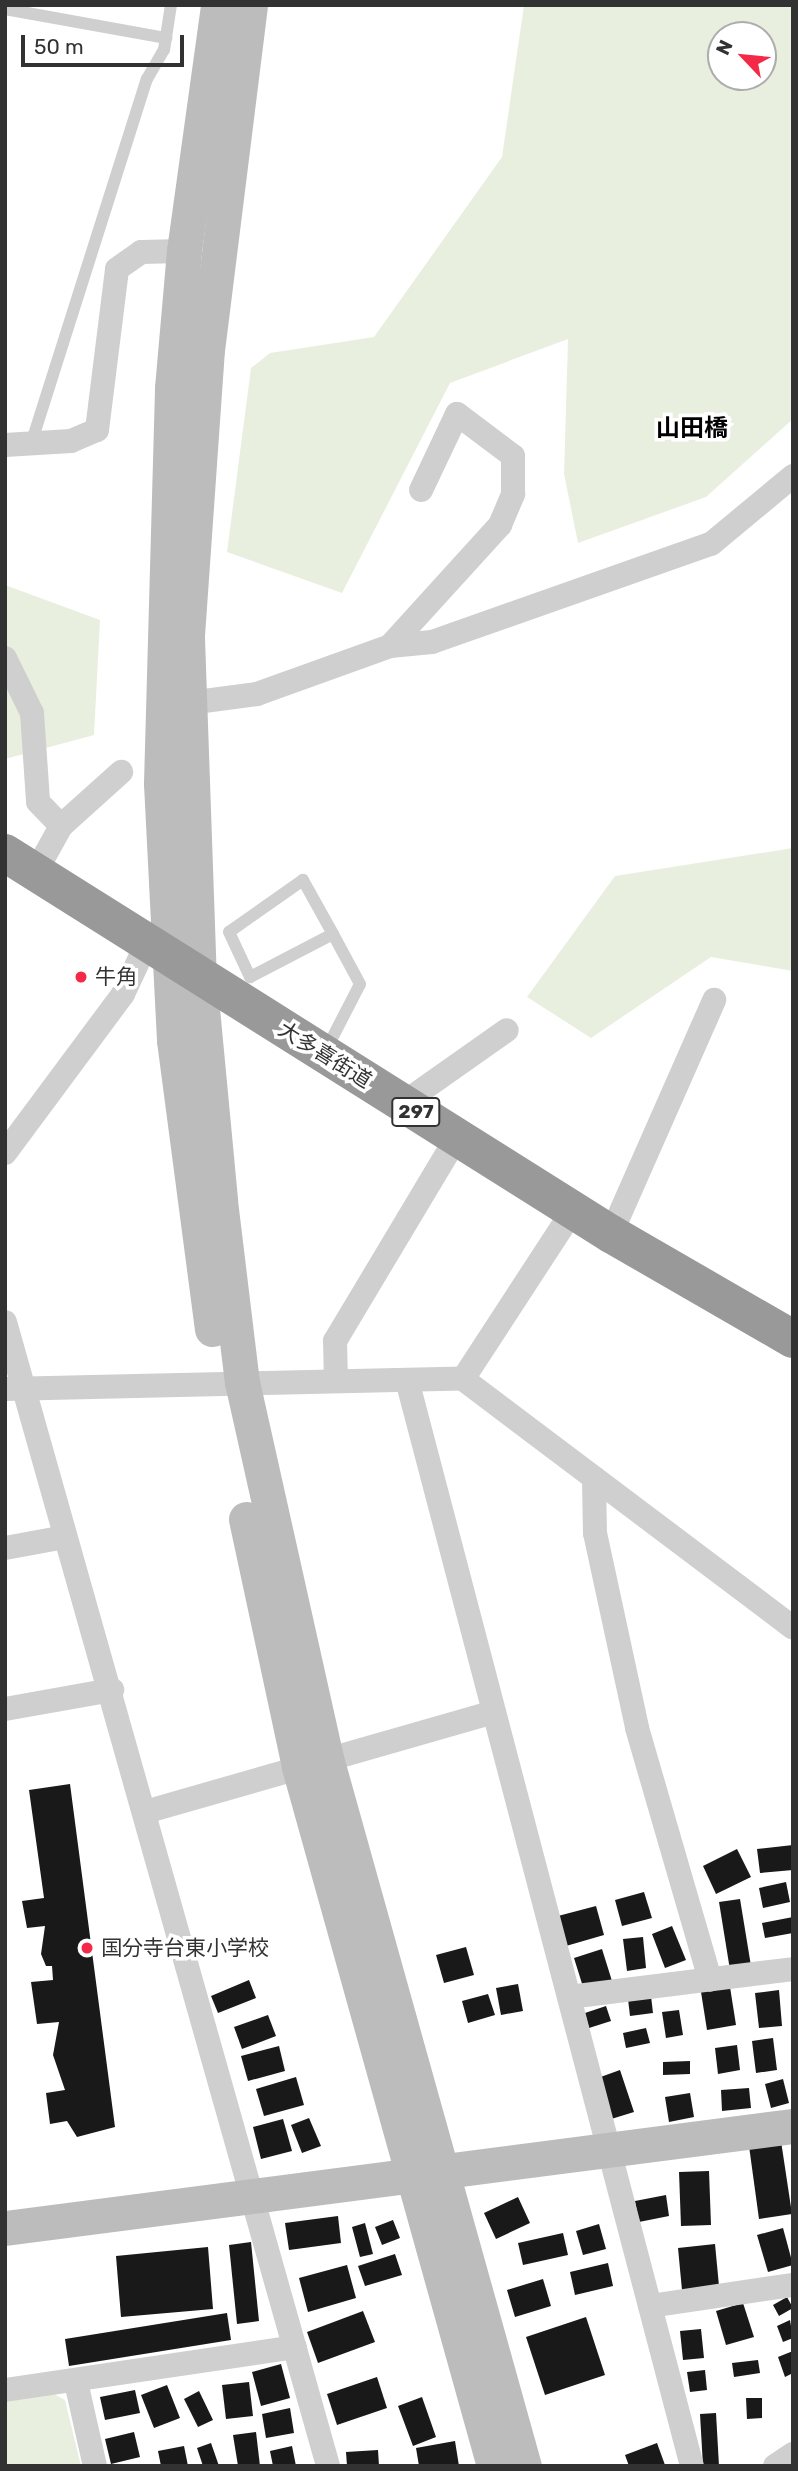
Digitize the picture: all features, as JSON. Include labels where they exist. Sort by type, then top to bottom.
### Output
[{"type":"highway","name":"大多喜街道","points":[[20,864],[611,1234],[793,1339]]},
{"type":"street","points":[[171,961],[189,703],[187,638],[221,90],[218,5]]},
{"type":"street","points":[[250,5],[221,90],[184,251],[164,639],[171,961],[230,1382],[313,1763],[428,2176],[494,2466]]},
{"type":"street","points":[[5,445],[71,441],[97,430],[117,269],[141,252],[184,251]]},
{"type":"street","points":[[390,646],[500,525],[513,494],[513,456],[457,414],[421,490]]},
{"type":"street","points":[[189,703],[257,694],[390,646],[432,642],[711,544],[793,476]]},
{"type":"street","points":[[5,658],[32,713],[38,802],[61,826]]},
{"type":"street","points":[[20,864],[121,772]]},
{"type":"street","points":[[5,1153],[123,993],[171,961]]},
{"type":"street","points":[[611,1234],[714,1000]]},
{"type":"street","points":[[402,1104],[507,1030]]},
{"type":"street","points":[[336,1381],[335,1341],[457,1137]]},
{"type":"street","points":[[463,1379],[574,1209]]},
{"type":"street","points":[[5,1322],[16,1387],[112,1690],[248,2194],[328,2466]]},
{"type":"street","points":[[16,1387],[463,1379],[793,1628]]},
{"type":"street","points":[[407,1380],[692,2466]]},
{"type":"street","points":[[594,1478],[595,1533],[637,1728],[710,1980]]},
{"type":"street","points":[[5,1548],[65,1537]]},
{"type":"street","points":[[5,1709],[112,1690]]},
{"type":"street","points":[[145,1812],[494,1712]]},
{"type":"street","points":[[569,1997],[793,1969]]},
{"type":"street","points":[[5,2228],[248,2194],[610,2154],[793,2126]]},
{"type":"street","points":[[428,2176],[524,2466]]},
{"type":"street","points":[[650,2306],[793,2285]]},
{"type":"street","points":[[5,2390],[76,2382],[295,2347]]},
{"type":"street","points":[[76,2382],[95,2466]]},
{"type":"street","points":[[775,2466],[793,2454]]},
{"type":"lane","points":[[30,444],[166,38],[172,5]]},
{"type":"lane","points":[[5,9],[166,38]]},
{"type":"lane","points":[[324,1053],[360,984],[303,880],[229,932],[250,977],[332,934]]},
{"type":"green space","points":[[524,5],[793,5],[793,419],[706,497],[578,543],[564,474],[568,339],[450,383],[342,593],[227,552],[251,368],[270,353],[374,337],[502,157]]},
{"type":"green space","points":[[5,585],[100,620],[94,735],[5,759]]},
{"type":"green space","points":[[793,848],[793,971],[711,957],[591,1038],[527,997],[615,876]]},
{"type":"green space","points":[[54,2394],[65,2400],[81,2466],[5,2466],[5,2401]]},
{"type":"building","points":[[70,1784],[115,2127],[77,2137],[67,2121],[50,2124],[46,2093],[65,2090],[53,2055],[59,2022],[37,2024],[31,1982],[53,1980],[52,1966],[46,1966],[41,1954],[45,1926],[27,1928],[22,1901],[44,1898],[29,1790]]},
{"type":"building","points":[[793,1845],[793,1870],[760,1873],[757,1849]]},
{"type":"building","points":[[737,1849],[751,1877],[716,1894],[703,1866]]},
{"type":"building","points":[[786,1882],[790,1902],[763,1908],[759,1888]]},
{"type":"building","points":[[644,1892],[652,1918],[622,1926],[615,1900]]},
{"type":"building","points":[[740,1899],[751,1966],[730,1970],[719,1902]]},
{"type":"building","points":[[596,1906],[604,1935],[566,1946],[558,1916]]},
{"type":"building","points":[[793,1917],[793,1933],[765,1938],[762,1923]]},
{"type":"building","points":[[672,1926],[686,1960],[665,1968],[652,1934]]},
{"type":"building","points":[[643,1937],[646,1968],[627,1971],[623,1939]]},
{"type":"building","points":[[466,1947],[474,1975],[444,1983],[436,1955]]},
{"type":"building","points":[[602,1949],[612,1981],[584,1990],[574,1958]]},
{"type":"building","points":[[249,1980],[256,1998],[218,2013],[211,1996]]},
{"type":"building","points":[[518,1984],[523,2011],[501,2015],[496,1988]]},
{"type":"building","points":[[730,1987],[736,2025],[707,2030],[701,1992]]},
{"type":"building","points":[[779,1990],[782,2026],[759,2028],[755,1993]]},
{"type":"building","points":[[488,1994],[495,2015],[468,2023],[462,2001]]},
{"type":"building","points":[[651,1996],[653,2013],[630,2016],[628,1999]]},
{"type":"building","points":[[606,2006],[611,2021],[589,2028],[585,2013]]},
{"type":"building","points":[[679,2010],[683,2035],[666,2038],[662,2012]]},
{"type":"building","points":[[268,2015],[276,2036],[242,2049],[234,2027]]},
{"type":"building","points":[[646,2028],[650,2043],[626,2048],[623,2033]]},
{"type":"building","points":[[773,2038],[777,2070],[756,2073],[752,2041]]},
{"type":"building","points":[[737,2045],[740,2070],[718,2074],[715,2048]]},
{"type":"building","points":[[279,2046],[285,2071],[248,2081],[241,2056]]},
{"type":"building","points":[[690,2061],[690,2074],[663,2075],[663,2062]]},
{"type":"building","points":[[620,2070],[634,2112],[608,2120],[595,2079]]},
{"type":"building","points":[[296,2077],[304,2105],[264,2116],[256,2089]]},
{"type":"building","points":[[783,2079],[789,2103],[771,2108],[765,2084]]},
{"type":"building","points":[[749,2088],[751,2108],[722,2111],[721,2090]]},
{"type":"building","points":[[690,2093],[694,2117],[669,2122],[665,2097]]},
{"type":"building","points":[[309,2118],[321,2146],[302,2153],[291,2125]]},
{"type":"building","points":[[283,2119],[292,2151],[261,2159],[253,2127]]},
{"type":"building","points":[[781,2141],[792,2214],[759,2219],[749,2146]]},
{"type":"building","points":[[709,2171],[711,2225],[681,2226],[679,2172]]},
{"type":"building","points":[[666,2195],[669,2216],[639,2222],[635,2201]]},
{"type":"building","points":[[518,2197],[530,2223],[496,2239],[484,2213]]},
{"type":"building","points":[[338,2216],[341,2243],[289,2250],[285,2223]]},
{"type":"building","points":[[393,2220],[400,2238],[382,2245],[375,2227]]},
{"type":"building","points":[[365,2223],[373,2254],[360,2257],[352,2227]]},
{"type":"building","points":[[599,2224],[606,2249],[583,2255],[576,2231]]},
{"type":"building","points":[[783,2228],[793,2265],[768,2272],[757,2235]]},
{"type":"building","points":[[563,2233],[568,2255],[523,2265],[518,2243]]},
{"type":"building","points":[[251,2242],[259,2321],[237,2324],[229,2245]]},
{"type":"building","points":[[715,2244],[719,2286],[682,2290],[678,2248]]},
{"type":"building","points":[[208,2247],[213,2309],[121,2317],[116,2256]]},
{"type":"building","points":[[395,2254],[402,2275],[365,2286],[358,2266]]},
{"type":"building","points":[[608,2263],[613,2286],[575,2295],[570,2272]]},
{"type":"building","points":[[347,2265],[356,2298],[308,2312],[299,2278]]},
{"type":"building","points":[[543,2279],[551,2306],[515,2317],[507,2290]]},
{"type":"building","points":[[787,2297],[793,2308],[779,2316],[773,2305]]},
{"type":"building","points":[[743,2303],[754,2337],[726,2345],[716,2311]]},
{"type":"building","points":[[363,2311],[375,2342],[318,2363],[307,2332]]},
{"type":"building","points":[[227,2313],[231,2340],[69,2366],[65,2339]]},
{"type":"building","points":[[586,2317],[605,2375],[545,2395],[526,2337]]},
{"type":"building","points":[[790,2320],[793,2338],[783,2342],[777,2326]]},
{"type":"building","points":[[701,2329],[704,2358],[683,2360],[680,2331]]},
{"type":"building","points":[[793,2351],[793,2373],[785,2377],[778,2357]]},
{"type":"building","points":[[758,2360],[760,2373],[734,2377],[732,2363]]},
{"type":"building","points":[[281,2364],[290,2398],[261,2406],[252,2372]]},
{"type":"building","points":[[705,2370],[707,2390],[690,2392],[687,2372]]},
{"type":"building","points":[[377,2377],[387,2408],[337,2425],[327,2394]]},
{"type":"building","points":[[249,2382],[253,2416],[226,2419],[222,2385]]},
{"type":"building","points":[[167,2385],[180,2418],[154,2428],[141,2395]]},
{"type":"building","points":[[135,2390],[140,2413],[105,2420],[100,2397]]},
{"type":"building","points":[[199,2391],[213,2420],[198,2427],[184,2399]]},
{"type":"building","points":[[422,2397],[436,2437],[413,2446],[398,2406]]},
{"type":"building","points":[[746,2398],[762,2398],[762,2418],[747,2419]]},
{"type":"building","points":[[290,2408],[294,2433],[266,2438],[262,2414]]},
{"type":"building","points":[[716,2413],[719,2466],[703,2466],[700,2414]]},
{"type":"building","points":[[134,2432],[140,2457],[111,2464],[105,2439]]},
{"type":"building","points":[[256,2432],[260,2466],[238,2466],[233,2435]]},
{"type":"building","points":[[455,2441],[459,2466],[419,2466],[416,2448]]},
{"type":"building","points":[[211,2443],[219,2466],[203,2466],[197,2448]]},
{"type":"building","points":[[657,2443],[665,2465],[629,2466],[625,2455]]},
{"type":"building","points":[[184,2446],[188,2466],[161,2466],[158,2451]]},
{"type":"building","points":[[292,2446],[296,2466],[273,2466],[270,2451]]},
{"type":"building","points":[[378,2450],[379,2466],[347,2466],[346,2452]]},
{"type":"place","name":"牛角","points":[[81,977]]},
{"type":"place","name":"国分寺台東小学校","points":[[87,1948]]},
{"type":"district","name":"山田橋","points":[[692,429]]}]
